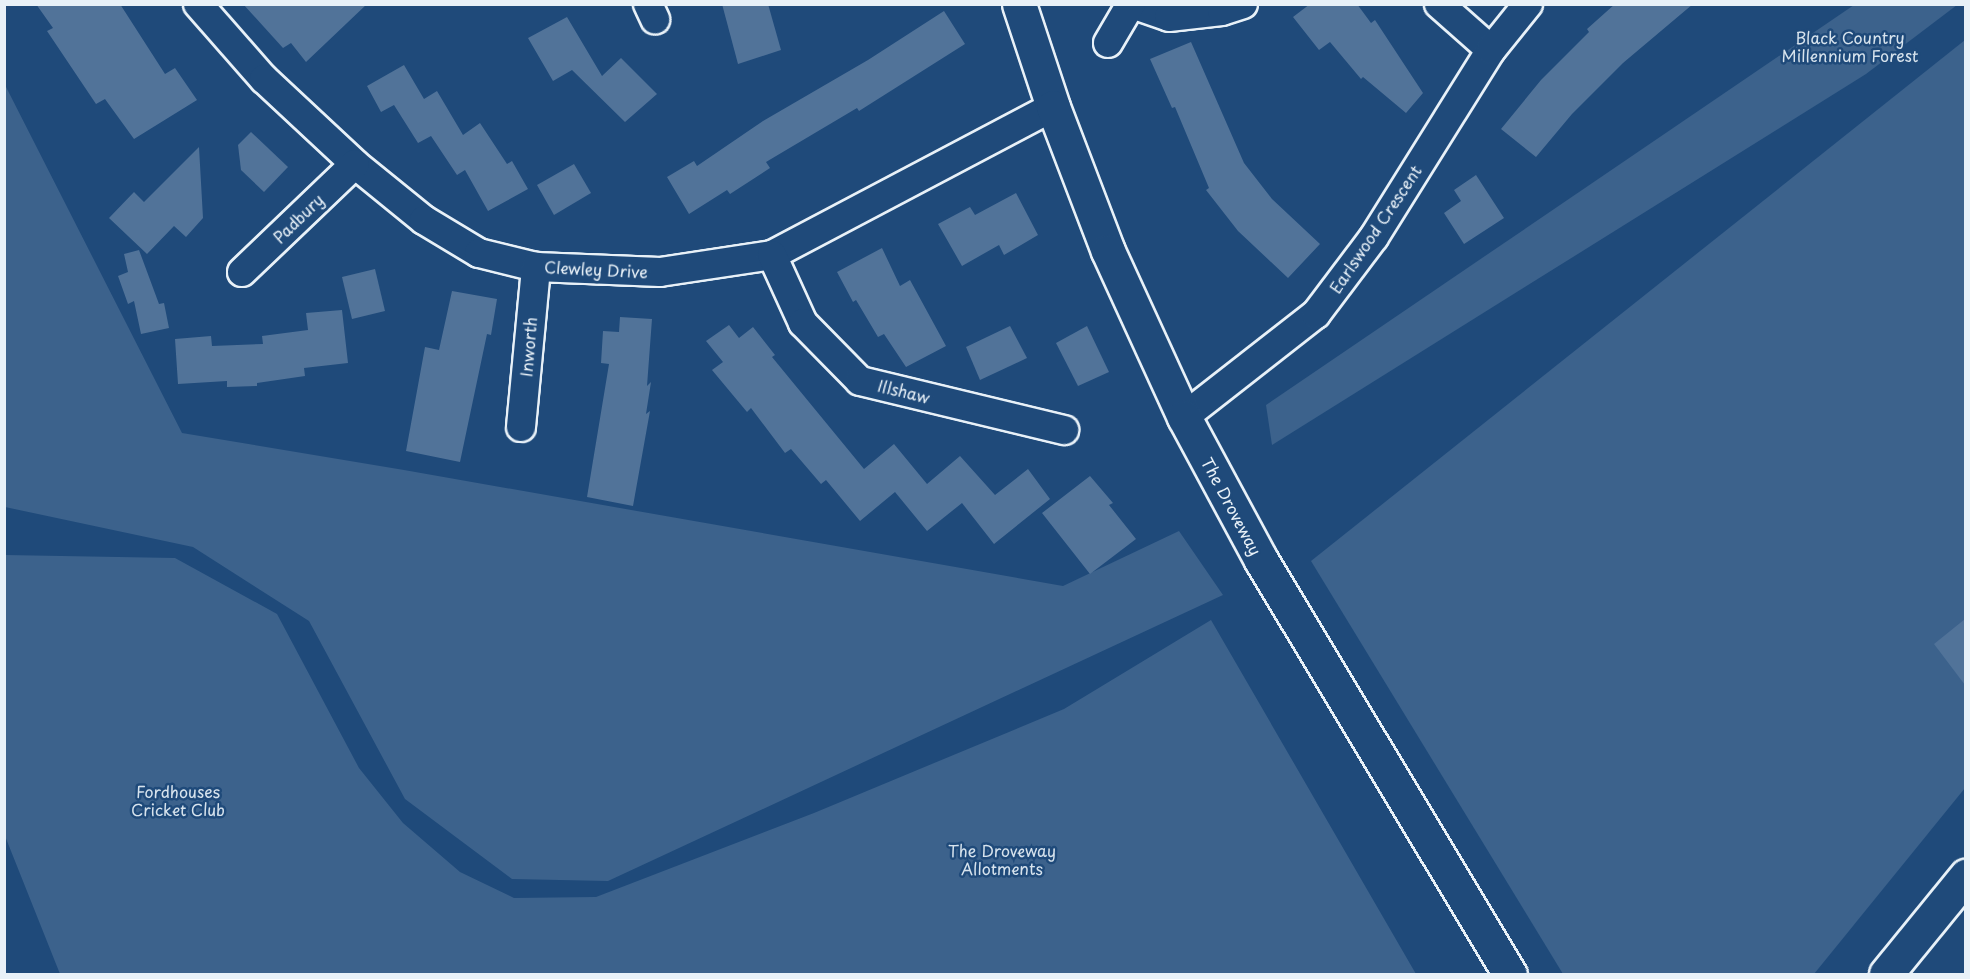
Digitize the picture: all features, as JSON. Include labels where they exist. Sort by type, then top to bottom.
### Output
[{"type":"street","name":"Clewley Drive","points":[[198,4],[264,79],[355,164],[424,220],[479,253],[536,267],[660,272],[772,255],[1053,107]]},
{"type":"street","name":"The Droveway","points":[[1019,4],[1053,107],[1108,251],[1184,417],[1261,560],[1510,975]]},
{"type":"street","points":[[1108,44],[1132,4],[1169,17],[1222,11],[1243,4]]},
{"type":"street","points":[[1438,4],[1491,50]]},
{"type":"street","name":"Earlswood Crescent","points":[[1184,417],[1316,314],[1374,237],[1491,50],[1528,4]]},
{"type":"street","name":"Padbury","points":[[242,272],[355,164]]},
{"type":"street","name":"Illshaw","points":[[772,255],[803,323],[860,381],[1064,430]]},
{"type":"street","name":"Inworth","points":[[521,427],[536,267]]},
{"type":"street","points":[[1886,975],[1965,876]]},
{"type":"green space","name":"Black Country Millennium Forest","points":[[1854,5],[1957,5],[1866,74],[1272,445],[1266,405]]},
{"type":"green space","points":[[1965,40],[1965,788],[1814,974],[1563,974],[1311,561]]},
{"type":"green space","points":[[4,83],[182,433],[1063,586],[1179,531],[1223,595],[608,881],[512,879],[405,799],[309,621],[193,547],[5,507]]},
{"type":"green space","points":[[5,555],[175,558],[277,614],[359,768],[403,823],[460,872],[514,898],[596,897],[814,813],[1064,709],[1211,620],[1416,974],[60,974],[5,836]]},
{"type":"building","points":[[36,4],[120,4],[165,74],[175,68],[197,100],[134,139],[105,99],[96,104],[47,31],[53,28]]},
{"type":"building","points":[[243,4],[367,4],[306,62],[291,43],[283,48]]},
{"type":"building","points":[[722,4],[768,4],[781,50],[738,64]]},
{"type":"building","points":[[1310,4],[1357,4],[1371,23],[1375,20],[1423,93],[1406,113],[1363,77],[1361,79],[1330,42],[1319,50],[1293,17]]},
{"type":"building","points":[[1615,4],[1693,4],[1623,63],[1572,114],[1536,157],[1501,129],[1541,80],[1589,32],[1587,29]]},
{"type":"building","points":[[944,11],[965,44],[859,111],[857,108],[766,162],[770,168],[730,194],[727,190],[689,214],[667,177],[694,161],[697,166],[763,121],[868,60]]},
{"type":"building","points":[[567,17],[602,76],[621,58],[657,94],[625,122],[572,70],[553,81],[528,38]]},
{"type":"building","points":[[1191,42],[1244,163],[1272,199],[1320,244],[1288,278],[1238,231],[1206,190],[1209,188],[1175,107],[1172,108],[1150,59]]},
{"type":"building","points":[[404,65],[424,99],[437,91],[463,135],[480,123],[507,164],[512,161],[528,189],[488,211],[465,170],[457,175],[431,136],[418,143],[394,105],[381,112],[367,86]]},
{"type":"building","points":[[251,132],[288,167],[264,192],[241,170],[238,145]]},
{"type":"building","points":[[199,147],[203,218],[186,237],[174,226],[147,254],[109,218],[134,192],[144,202]]},
{"type":"building","points":[[574,164],[591,193],[554,215],[537,185]]},
{"type":"building","points":[[1476,175],[1504,218],[1464,244],[1444,213],[1461,201],[1454,190]]},
{"type":"building","points":[[1016,193],[1038,235],[1004,255],[999,245],[962,266],[938,224],[970,207],[975,215]]},
{"type":"building","points":[[882,248],[900,286],[910,280],[946,346],[906,367],[884,334],[878,337],[856,300],[853,302],[837,272]]},
{"type":"building","points":[[139,250],[159,304],[164,303],[169,328],[141,334],[134,301],[128,304],[118,276],[128,272],[124,254]]},
{"type":"building","points":[[375,269],[385,311],[352,319],[342,277]]},
{"type":"building","points":[[452,291],[497,299],[491,335],[487,334],[460,462],[406,451],[425,347],[439,350]]},
{"type":"building","points":[[342,310],[348,363],[304,368],[305,376],[257,383],[257,386],[227,387],[227,381],[178,384],[175,339],[211,336],[212,346],[263,344],[262,336],[308,330],[306,313]]},
{"type":"building","points":[[620,317],[652,319],[647,386],[651,382],[646,414],[650,411],[633,506],[587,497],[609,364],[601,363],[603,331],[619,332]]},
{"type":"building","points":[[729,325],[739,338],[753,327],[775,355],[772,357],[864,469],[894,444],[927,484],[960,456],[995,495],[1028,469],[1050,499],[994,544],[962,503],[927,531],[895,492],[860,521],[826,480],[821,484],[791,449],[785,453],[751,408],[747,412],[712,370],[723,362],[706,341]]},
{"type":"building","points":[[1010,326],[1027,358],[980,380],[966,347]]},
{"type":"building","points":[[1087,326],[1109,372],[1078,386],[1056,343]]},
{"type":"building","points":[[1090,476],[1113,503],[1109,505],[1136,539],[1090,574],[1042,513]]},
{"type":"building","points":[[1965,619],[1965,685],[1934,644]]},
{"type":"park label","name":"Fordhouses Cricket Club","points":[[178,800]]},
{"type":"park label","name":"The Droveway Allotments","points":[[1002,859]]}]
